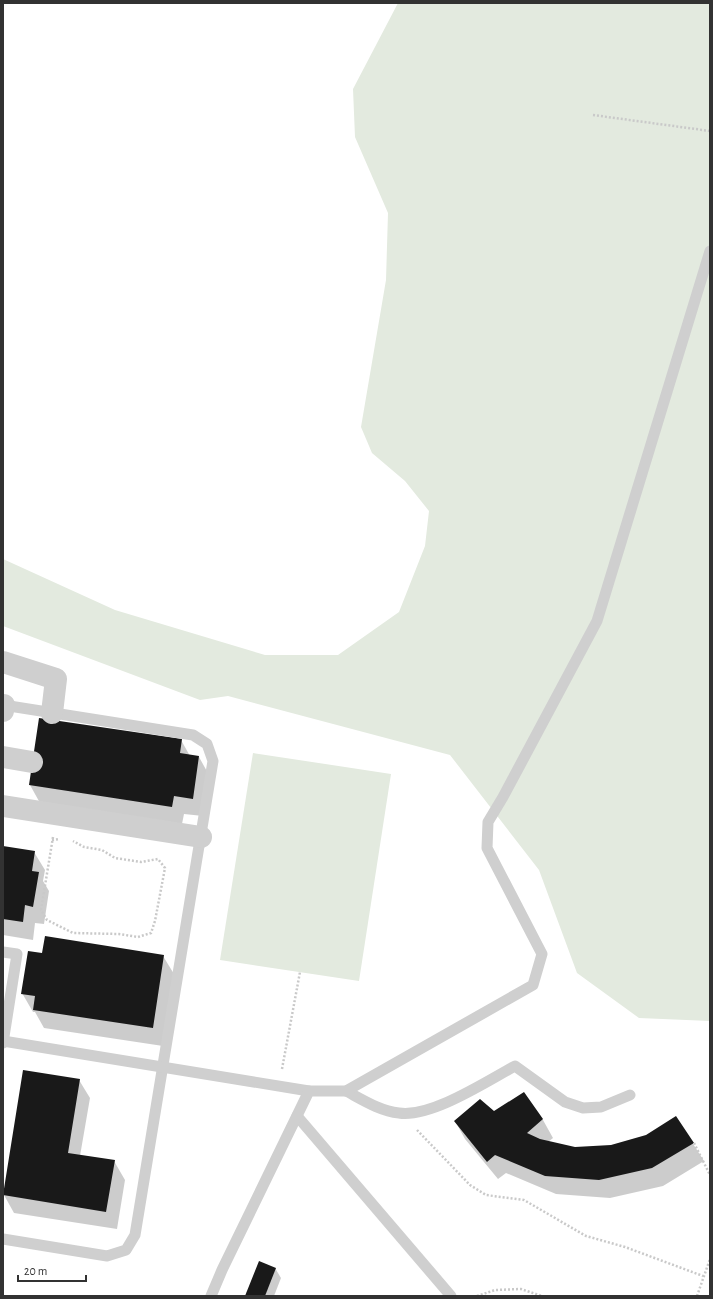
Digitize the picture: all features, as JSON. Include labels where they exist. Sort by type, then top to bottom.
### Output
[{"type":"street","points":[[3,662],[56,679],[52,713]]},
{"type":"street","points":[[3,757],[32,762]]},
{"type":"street","points":[[3,806],[201,837]]},
{"type":"lane","points":[[346,1091],[533,985],[542,954],[487,848],[488,822],[504,797],[597,621],[710,251]]},
{"type":"lane","points":[[3,707],[52,713],[193,736],[207,744],[213,761],[135,1235],[126,1250],[108,1256],[3,1239]]},
{"type":"lane","points":[[3,952],[17,954],[3,1042],[310,1091],[346,1091],[381,1109],[401,1114],[425,1111],[453,1100],[515,1066],[565,1102],[583,1108],[601,1107],[630,1095]]},
{"type":"lane","points":[[211,1296],[222,1270],[310,1091]]},
{"type":"lane","points":[[297,1116],[451,1296]]},
{"type":"path","points":[[593,115],[710,131]]},
{"type":"path","points":[[56,814],[41,910],[47,920],[73,933],[119,934],[138,937],[151,933],[155,921],[165,868],[158,859],[141,862],[114,858],[102,850],[84,848],[67,838]]},
{"type":"path","points":[[52,840],[60,839]]},
{"type":"path","points":[[280,1086],[300,972]]},
{"type":"path","points":[[401,1114],[470,1184],[486,1195],[524,1200],[586,1236],[625,1247],[703,1276]]},
{"type":"path","points":[[694,1143],[710,1175]]},
{"type":"path","points":[[697,1296],[710,1259]]},
{"type":"path","points":[[477,1296],[495,1290],[521,1289],[542,1296]]},
{"type":"shaded area","points":[[398,3],[710,3],[710,1021],[639,1018],[577,973],[539,870],[450,755],[228,696],[200,700],[3,626],[3,559],[115,610],[265,655],[338,655],[399,612],[425,546],[429,511],[405,481],[372,453],[361,427],[386,280],[388,213],[355,137],[353,89]]},
{"type":"shaded area","points":[[253,753],[391,774],[359,981],[220,960]]},
{"type":"building","points":[[39,718],[182,739],[180,753],[199,756],[193,799],[174,796],[172,807],[29,785]]},
{"type":"building","points":[[3,846],[35,851],[32,871],[39,872],[33,907],[25,905],[23,922],[3,919]]},
{"type":"building","points":[[45,936],[164,955],[153,1028],[33,1010],[35,996],[21,994],[28,951],[42,953]]},
{"type":"building","points":[[23,1070],[80,1079],[68,1153],[115,1160],[106,1212],[3,1195]]},
{"type":"building","points":[[524,1092],[543,1119],[527,1133],[540,1139],[575,1147],[611,1145],[646,1135],[676,1116],[694,1143],[652,1168],[599,1180],[545,1176],[495,1155],[487,1162],[454,1121],[480,1099],[494,1111]]},
{"type":"building","points":[[259,1261],[276,1268],[265,1296],[245,1296]]}]
